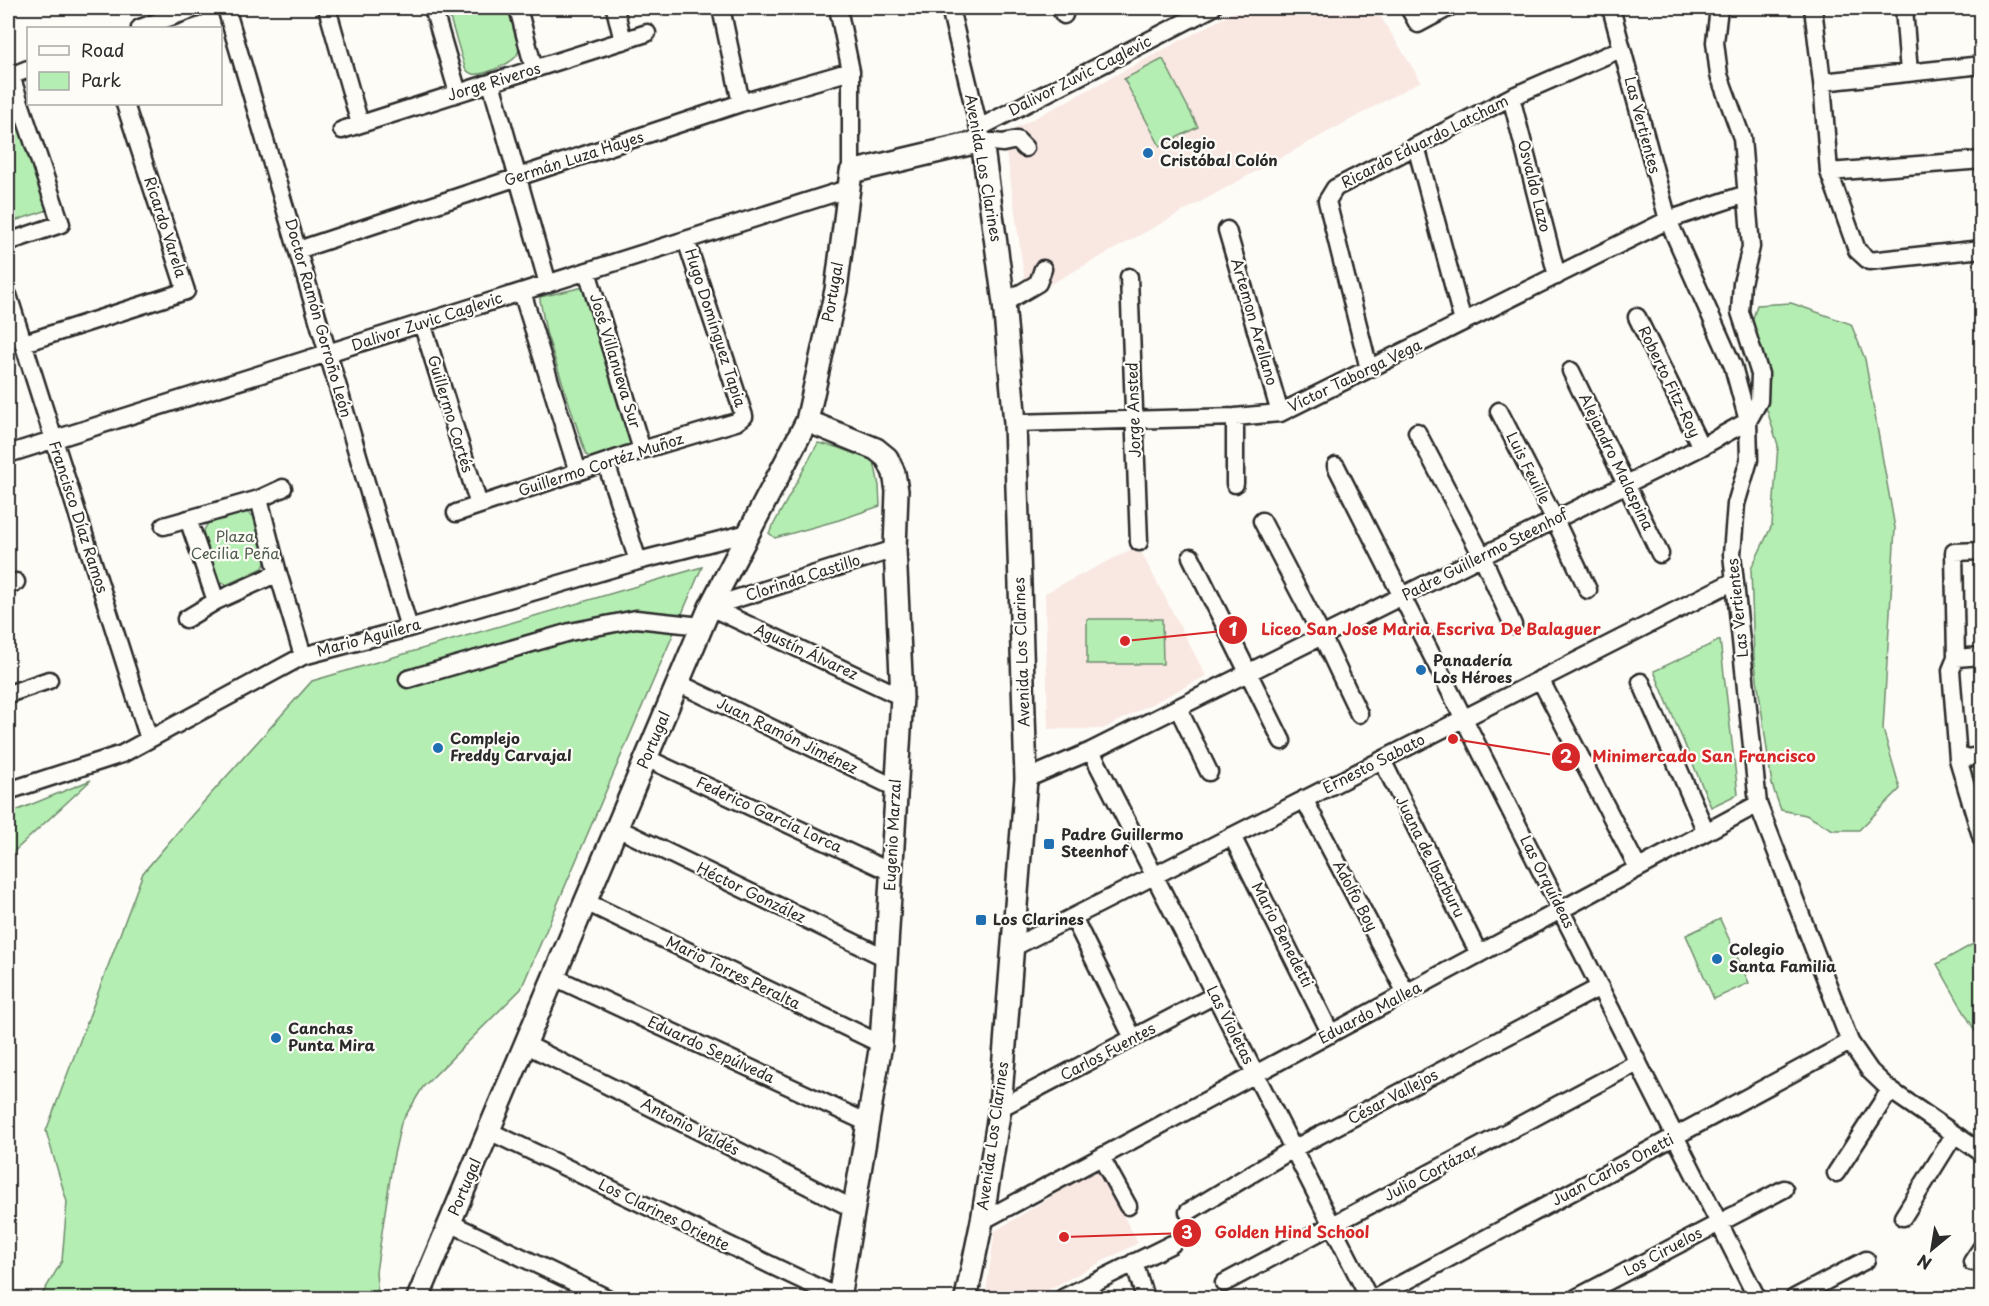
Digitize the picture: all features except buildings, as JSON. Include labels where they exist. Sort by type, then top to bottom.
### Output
[{"type":"main road","name":"Dalivor Zuvic Caglevic","points":[[849,181],[981,134]]},
{"type":"main road","name":"Avenida Los Clarines","points":[[966,1299],[982,1221],[1000,1108],[1026,779],[1015,423],[1004,303],[981,134]]},
{"type":"main road","name":"Portugal","points":[[421,1297],[525,1044],[706,617],[807,421],[836,290],[849,181]]},
{"type":"main road","name":"Eugenio Marzal","points":[[807,421],[876,449],[887,458],[894,473],[897,491],[895,549],[902,698],[881,1044],[840,1298]]},
{"type":"street","points":[[143,27],[196,8]]},
{"type":"street","name":"Doctor Ramón Gorroño León","points":[[226,8],[409,628]]},
{"type":"street","points":[[327,8],[360,124]]},
{"type":"street","points":[[433,8],[458,93]]},
{"type":"street","points":[[518,8],[534,69]]},
{"type":"street","points":[[615,8],[623,41]]},
{"type":"street","points":[[721,8],[741,103]]},
{"type":"street","points":[[838,8],[851,71],[849,181]]},
{"type":"street","name":"Avenida Los Clarines","points":[[950,8],[981,134]]},
{"type":"street","name":"Dalivor Zuvic Caglevic","points":[[981,134],[1212,8]]},
{"type":"street","points":[[1409,8],[1418,24],[1448,8]]},
{"type":"street","name":"Las Vertientes","points":[[1611,8],[1668,220],[1733,366],[1748,421],[1749,460],[1736,504],[1732,554],[1758,804],[1850,1042],[1870,1071],[1890,1090],[1982,1153]]},
{"type":"street","points":[[1719,8],[1715,42],[1719,75],[1742,138],[1751,247],[1742,283],[1740,312],[1760,374],[1759,401],[1748,421]]},
{"type":"street","points":[[1813,8],[1830,172],[1857,250],[1869,261],[1982,249]]},
{"type":"street","points":[[1904,8],[1909,73]]},
{"type":"street","name":"Jorge Riveros","points":[[342,130],[647,33]]},
{"type":"street","name":"Ricardo Eduardo Latcham","points":[[1369,369],[1327,201],[1335,188],[1511,97],[1621,49]]},
{"type":"street","points":[[1822,82],[1982,65]]},
{"type":"street","points":[[8,242],[61,224],[10,76],[27,69]]},
{"type":"street","name":"Germán Luza Hayes","points":[[298,250],[741,103],[851,71]]},
{"type":"street","points":[[490,83],[548,284]]},
{"type":"street","name":"Osvaldo Lazo","points":[[1511,97],[1557,276]]},
{"type":"street","name":"Ricardo Varela","points":[[24,343],[186,291],[125,105]]},
{"type":"street","points":[[981,134],[1003,143],[1017,140],[1025,148]]},
{"type":"street","points":[[1416,146],[1463,322]]},
{"type":"street","points":[[1830,172],[1982,159]]},
{"type":"street","name":"Dalivor Zuvic Caglevic","points":[[8,454],[686,240],[849,181]]},
{"type":"street","name":"Víctor Taborga Vega","points":[[1015,423],[1235,417],[1280,413],[1668,220],[1746,194]]},
{"type":"street","name":"Artemon Arellano","points":[[1227,230],[1280,413]]},
{"type":"street","name":"Hugo Domínguez Tapia","points":[[686,240],[744,416]]},
{"type":"street","points":[[1004,303],[1038,283],[1043,269]]},
{"type":"street","name":"José Villanueva Sur","points":[[587,271],[642,450]]},
{"type":"street","name":"Jorge Ansted","points":[[1129,277],[1139,542]]},
{"type":"street","points":[[522,292],[578,472]]},
{"type":"street","name":"Francisco Díaz Ramos","points":[[8,294],[148,739]]},
{"type":"street","name":"Roberto Fitz-Roy","points":[[1636,317],[1701,447]]},
{"type":"street","name":"Guillermo Cortés","points":[[422,323],[479,505]]},
{"type":"street","name":"Alejandro Malaspina","points":[[1571,371],[1660,554]]},
{"type":"street","name":"Luis Feuille","points":[[1499,411],[1588,590]]},
{"type":"street","name":"Guillermo Cortéz Muñoz","points":[[456,513],[642,450],[736,422],[744,416]]},
{"type":"street","points":[[1235,417],[1236,484]]},
{"type":"street","name":"Padre Guillermo Steenhof","points":[[1026,779],[1091,751],[1247,674],[1701,447],[1748,421]]},
{"type":"street","points":[[1417,432],[1482,556],[1513,625]]},
{"type":"street","points":[[606,463],[638,561]]},
{"type":"street","name":"Las Orquídeas","points":[[1336,466],[1757,1299]]},
{"type":"street","points":[[164,526],[259,499],[283,488]]},
{"type":"street","points":[[259,499],[303,656]]},
{"type":"street","points":[[188,519],[216,601]]},
{"type":"street","points":[[1262,521],[1322,636],[1359,714]]},
{"type":"street","name":"Mario Aguilera","points":[[8,792],[122,754],[303,656],[409,628],[638,561],[748,533]]},
{"type":"street","name":"Clorinda Castillo","points":[[706,617],[895,549]]},
{"type":"street","points":[[1982,550],[1954,552],[1956,658],[1951,670],[1958,759],[1982,839]]},
{"type":"street","points":[[1191,557],[1282,741]]},
{"type":"street","points":[[186,619],[216,601],[278,573]]},
{"type":"street","name":"Ernesto Sabato","points":[[1014,947],[1734,581]]},
{"type":"street","points":[[408,679],[570,632],[636,619],[706,617]]},
{"type":"street","name":"Agustín Álvarez","points":[[706,617],[902,698]]},
{"type":"street","points":[[1956,658],[1982,656]]},
{"type":"street","points":[[1540,679],[1638,868]]},
{"type":"street","points":[[8,694],[49,680]]},
{"type":"street","points":[[1641,682],[1706,832]]},
{"type":"street","name":"Juan Ramón Jiménez","points":[[678,683],[896,788]]},
{"type":"street","points":[[1178,708],[1209,772]]},
{"type":"street","name":"Las Violetas","points":[[1091,751],[1369,1299]]},
{"type":"street","points":[[1958,759],[1982,756]]},
{"type":"street","name":"Federico García Lorca","points":[[646,758],[891,872]]},
{"type":"street","name":"Juana de Ibarburu","points":[[1382,760],[1479,954]]},
{"type":"street","name":"Adolfo Boy","points":[[1304,799],[1406,993]]},
{"type":"street","name":"Eduardo Mallea","points":[[982,1221],[1758,804]]},
{"type":"street","name":"Héctor González","points":[[617,828],[886,958]]},
{"type":"street","name":"Mario Benedetti","points":[[1232,836],[1331,1034]]},
{"type":"street","name":"Mario Torres Peralta","points":[[586,902],[881,1044]]},
{"type":"street","points":[[1072,917],[1133,1038]]},
{"type":"street","name":"Eduardo Sepúlveda","points":[[554,977],[868,1123]]},
{"type":"street","name":"César Vallejos","points":[[1188,1212],[1293,1149],[1600,987]]},
{"type":"street","name":"Carlos Fuentes","points":[[1000,1108],[1215,995]]},
{"type":"street","name":"Juan Carlos Onetti","points":[[1375,1299],[1850,1042]]},
{"type":"street","name":"Antonio Valdés","points":[[525,1044],[854,1209]]},
{"type":"street","name":"Julio Cortázar","points":[[1224,1283],[1638,1062]]},
{"type":"street","points":[[1836,1173],[1890,1090]]},
{"type":"street","name":"Los Clarines Oriente","points":[[489,1131],[840,1298]]},
{"type":"street","points":[[1903,1217],[1954,1135]]},
{"type":"street","points":[[1101,1157],[1128,1206]]},
{"type":"street","name":"Los Ciruelos","points":[[1576,1299],[1784,1189]]},
{"type":"street","points":[[450,1223],[607,1299]]},
{"type":"street","points":[[1063,1299],[1172,1244]]},
{"type":"street","points":[[1972,1262],[1982,1247]]},
{"type":"street","points":[[1794,1299],[1866,1260]]},
{"type":"street","points":[[1134,1262],[1145,1299]]},
{"type":"shaded area","name":"Colegio Cristóbal Colón","points":[[1242,8],[1375,8],[1421,81],[1027,297],[1008,162],[1001,136]]},
{"type":"shaded area","points":[[1138,546],[1206,676],[1103,729],[1048,729],[1045,593]]},
{"type":"shaded area","points":[[1098,1168],[1138,1243],[1032,1298],[985,1298],[995,1231]]},
{"type":"green space","points":[[447,8],[509,8],[519,42],[516,57],[505,65],[490,71],[477,74],[468,72]]},
{"type":"green space","points":[[1163,59],[1198,127],[1160,146],[1124,79]]},
{"type":"green space","points":[[12,91],[51,209],[8,223],[8,93]]},
{"type":"green space","points":[[584,287],[633,441],[630,446],[591,458],[586,455],[546,332],[540,300],[540,297]]},
{"type":"green space","points":[[1791,303],[1851,324],[1865,359],[1895,528],[1883,729],[1900,789],[1859,830],[1833,830],[1806,815],[1781,810],[1772,785],[1754,657],[1751,569],[1772,525],[1778,445],[1760,388],[1748,335],[1757,305]]},
{"type":"green space","points":[[818,443],[874,461],[880,506],[775,538],[769,533]]},
{"type":"green space","name":"Plaza Cecilia Peña","points":[[246,512],[255,517],[267,558],[263,568],[226,585],[219,582],[203,532],[208,523]]},
{"type":"green space","name":"Canchas Punta Mira","points":[[702,567],[521,989],[423,1087],[401,1123],[393,1159],[376,1272],[378,1298],[40,1298],[62,1261],[67,1202],[46,1131],[143,873],[312,681]]},
{"type":"green space","points":[[1087,619],[1162,619],[1163,664],[1087,664]]},
{"type":"green space","points":[[1720,640],[1738,794],[1711,807],[1654,671]]},
{"type":"green space","points":[[91,780],[8,857],[8,814]]},
{"type":"green space","name":"Colegio Santa Familia","points":[[1720,919],[1749,983],[1714,999],[1686,935]]},
{"type":"green space","points":[[1973,944],[1981,959],[1981,1027],[1975,1031],[1937,964]]},
{"type":"place","name":"Colegio Cristóbal Colón","points":[[1148,153]]},
{"type":"place","name":"Liceo San Jose Maria Escriva De Balaguer","points":[[1125,641]]},
{"type":"place","name":"Panadería Los Héroes","points":[[1421,670]]},
{"type":"place","name":"Minimercado San Francisco","points":[[1453,739]]},
{"type":"place","name":"Complejo Freddy Carvajal","points":[[438,748]]},
{"type":"place","name":"Padre Guillermo Steenhof","points":[[1049,844]]},
{"type":"place","name":"Los Clarines","points":[[981,920]]},
{"type":"place","name":"Colegio Santa Familia","points":[[1717,959]]},
{"type":"place","name":"Canchas Punta Mira","points":[[276,1038]]},
{"type":"place","name":"Golden Hind School","points":[[1064,1237]]}]
